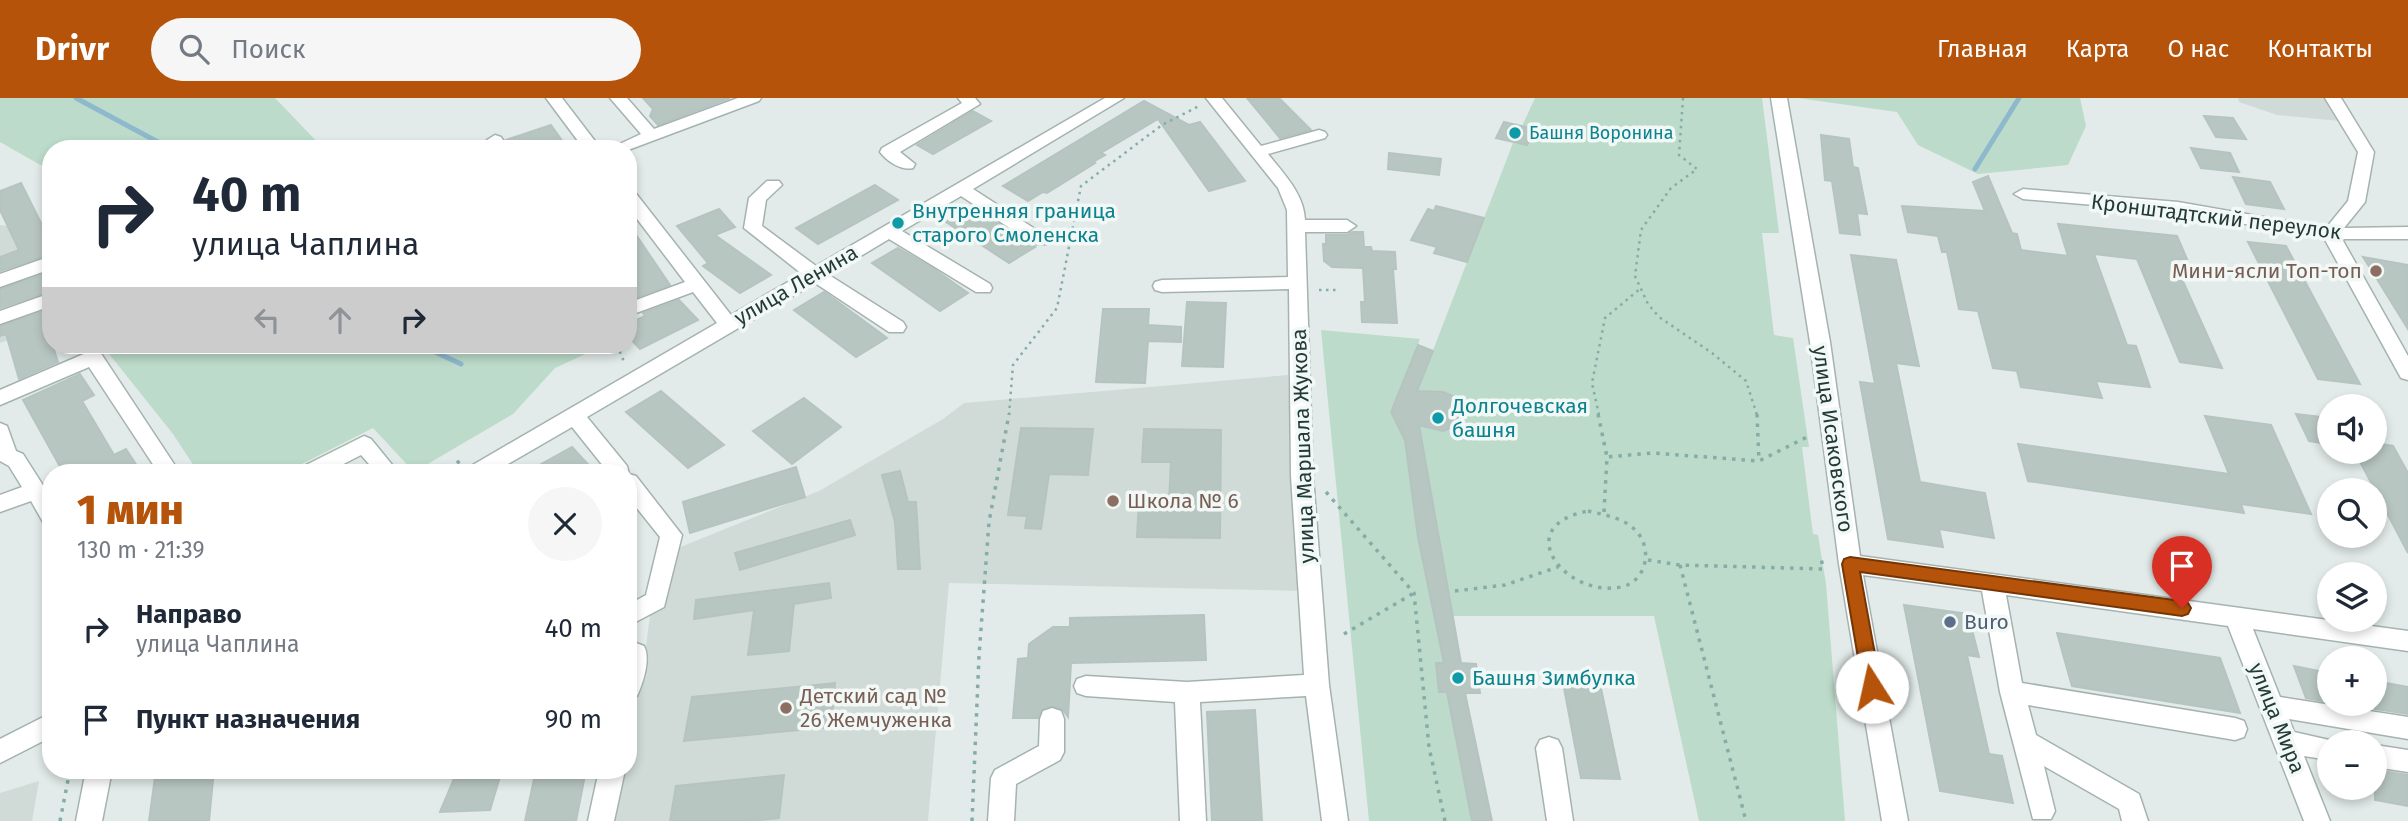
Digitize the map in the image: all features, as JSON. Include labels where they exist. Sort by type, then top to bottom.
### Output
[{"type":"street","points":[[554,98],[586,140]]},
{"type":"street","points":[[618,98],[651,136]]},
{"type":"street","points":[[637,141],[753,98]]},
{"type":"street","points":[[906,164],[888,152],[972,104],[966,98]]},
{"type":"street","name":"улица Ленина","points":[[491,464],[1116,98]]},
{"type":"street","name":"улица Исаковского","points":[[1779,98],[1819,342],[1850,564],[1895,821]]},
{"type":"street","points":[[2333,98],[2366,152],[2356,202],[2330,234],[2408,373]]},
{"type":"street","name":"улица Маршала Жукова","points":[[1210,100],[1257,152],[1290,195],[1298,226],[1301,476],[1317,685],[1335,821]]},
{"type":"street","points":[[1257,152],[1319,135]]},
{"type":"street","points":[[773,185],[758,198],[753,228],[815,274],[896,327]]},
{"type":"street","points":[[961,189],[1040,240]]},
{"type":"street","name":"Кронштадтский переулок","points":[[2023,194],[2178,207],[2330,234],[2408,233]]},
{"type":"street","points":[[637,207],[728,325]]},
{"type":"street","points":[[1298,226],[1347,226]]},
{"type":"street","points":[[888,231],[983,288]]},
{"type":"street","points":[[0,281],[42,265]]},
{"type":"street","points":[[1163,286],[1297,283]]},
{"type":"street","points":[[637,307],[697,284]]},
{"type":"street","points":[[0,318],[42,302]]},
{"type":"street","points":[[0,398],[84,354]]},
{"type":"street","points":[[92,354],[160,464]]},
{"type":"street","points":[[574,415],[614,464]]},
{"type":"street","points":[[0,431],[7,455],[42,502]]},
{"type":"street","points":[[326,464],[364,444],[381,464]]},
{"type":"street","points":[[0,504],[35,491]]},
{"type":"street","points":[[637,493],[671,535],[656,600],[637,612]]},
{"type":"street","points":[[1850,564],[2408,641]]},
{"type":"street","points":[[1993,583],[2012,692],[2042,811]]},
{"type":"street","name":"улица Мира","points":[[2236,616],[2317,821]]},
{"type":"street","points":[[1086,686],[1188,692],[1317,685]]},
{"type":"street","points":[[1188,692],[1193,821]]},
{"type":"street","points":[[2012,692],[2235,729]]},
{"type":"street","points":[[2272,706],[2408,728]]},
{"type":"street","points":[[1001,821],[1004,778],[1051,752],[1052,719]]},
{"type":"street","points":[[0,752],[42,729]]},
{"type":"street","points":[[2025,742],[2130,802],[2135,821]]},
{"type":"street","points":[[2286,742],[2317,747]]},
{"type":"street","points":[[1549,748],[1560,821]]},
{"type":"street","points":[[2387,758],[2408,761]]},
{"type":"street","points":[[89,821],[97,779]]},
{"type":"street","points":[[601,821],[610,779]]},
{"type":"path","points":[[1683,98],[1679,155],[1697,169],[1671,188],[1642,230],[1636,276],[1648,304],[1659,317],[1712,353],[1746,381],[1758,414],[1759,461]]},
{"type":"path","points":[[972,821],[979,656],[989,522],[1008,422],[1013,365],[1057,308],[1082,186],[1162,125],[1210,100]]},
{"type":"path","points":[[1604,513],[1607,457],[1592,383],[1605,318],[1641,288]]},
{"type":"path","points":[[1607,457],[1652,453],[1759,461],[1809,436]]},
{"type":"path","points":[[1326,492],[1414,593],[1429,747],[1445,821]]},
{"type":"path","points":[[1572,513],[1604,513],[1631,526],[1647,548],[1648,560],[1644,572],[1635,582],[1604,589],[1571,578],[1558,567],[1550,554],[1548,541],[1551,529],[1572,513]]},
{"type":"path","points":[[1648,560],[1680,565],[1823,569],[1821,557]]},
{"type":"path","points":[[1680,565],[1746,821]]},
{"type":"path","points":[[1455,591],[1505,585],[1558,567]]},
{"type":"path","points":[[1344,634],[1414,593]]},
{"type":"path","points":[[60,821],[68,779]]},
{"type":"shaded area","points":[[2238,98],[2327,98],[2339,121],[2277,115],[2239,102]]},
{"type":"shaded area","points":[[0,225],[33,230],[42,226],[42,327],[0,343]]},
{"type":"shaded area","points":[[1288,375],[1300,591],[949,583],[928,821],[611,821],[620,779],[637,779],[637,698],[658,556],[819,491],[943,419],[964,403]]},
{"type":"shaded area","points":[[39,781],[32,821],[0,821],[0,793]]},
{"type":"green space","points":[[0,98],[275,98],[315,140],[42,140],[42,166],[0,142]]},
{"type":"green space","points":[[1535,98],[1762,98],[1779,233],[1762,233],[1774,335],[1793,338],[1809,447],[1802,447],[1813,534],[1818,535],[1826,584],[1845,821],[1699,821],[1654,616],[1453,616],[1419,425],[1443,431],[1461,424],[1465,409],[1453,398],[1442,393],[1430,392],[1415,397],[1513,143],[1527,145],[1534,129],[1522,126]]},
{"type":"green space","points":[[1798,98],[2080,98],[2086,126],[2068,165],[1978,174],[1918,145],[1897,112]]},
{"type":"green space","points":[[1321,330],[1420,339],[1390,412],[1405,440],[1418,537],[1444,663],[1436,663],[1439,692],[1447,692],[1472,821],[1369,821]]},
{"type":"green space","points":[[109,354],[585,354],[555,368],[513,414],[428,464],[407,464],[373,428],[302,464],[193,464],[173,434]]},
{"type":"building","points":[[643,98],[730,98],[658,125],[650,116],[653,109]]},
{"type":"building","points":[[1247,98],[1279,98],[1311,130],[1280,138]]},
{"type":"building","points":[[1144,101],[1189,125],[1200,122],[1245,181],[1209,191],[1158,119],[1101,153],[1105,155],[1047,193],[1043,192],[1028,201],[1003,186]]},
{"type":"building","points":[[973,111],[991,121],[933,154],[917,145]]},
{"type":"building","points":[[2204,116],[2233,118],[2246,139],[2216,137]]},
{"type":"building","name":"Башня Воронина","points":[[1504,122],[1535,129],[1527,145],[1496,138]]},
{"type":"building","points":[[551,125],[562,140],[506,140]]},
{"type":"building","points":[[1821,135],[1849,139],[1853,167],[1858,168],[1867,214],[1857,213],[1860,235],[1840,233],[1832,181],[1825,180]]},
{"type":"building","points":[[2191,148],[2230,153],[2239,172],[2201,168]]},
{"type":"building","points":[[1389,153],[1441,159],[1439,175],[1388,169]]},
{"type":"building","points":[[1988,176],[2012,233],[2017,234],[2021,250],[2068,256],[2058,224],[2177,236],[2187,259],[2173,259],[2222,368],[2180,362],[2137,259],[2094,254],[2127,345],[2136,346],[2150,387],[2096,381],[2102,398],[2021,387],[2017,371],[1993,368],[1978,311],[1959,309],[1947,252],[1942,252],[1938,236],[1908,232],[1902,206],[1985,211],[1973,182]]},
{"type":"building","points":[[2233,177],[2270,182],[2284,209],[2246,204]]},
{"type":"building","points":[[21,183],[42,225],[42,257],[0,271],[0,257],[19,250],[0,210],[0,191]]},
{"type":"building","points":[[875,185],[898,200],[818,244],[796,228]]},
{"type":"building","points":[[972,206],[1035,247],[1009,263],[946,222]]},
{"type":"building","points":[[1436,206],[1484,218],[1467,262],[1434,253],[1437,247],[1411,240],[1428,209],[1434,211]]},
{"type":"building","points":[[719,209],[735,227],[715,235],[771,275],[740,293],[703,266],[708,263],[677,226]]},
{"type":"building","points":[[1363,232],[1364,247],[1371,247],[1372,251],[1395,252],[1396,269],[1393,269],[1397,323],[1362,322],[1361,302],[1365,302],[1363,268],[1332,267],[1324,261],[1323,244],[1326,244],[1326,235],[1347,235]]},
{"type":"building","points":[[637,236],[670,285],[637,297]]},
{"type":"building","points":[[2248,242],[2286,246],[2360,384],[2318,379]]},
{"type":"building","points":[[898,248],[968,293],[940,311],[872,263]]},
{"type":"building","points":[[1851,255],[1896,260],[1919,366],[1896,363],[1920,482],[1985,493],[1994,538],[1939,529],[1943,547],[1888,539],[1860,382],[1875,384]]},
{"type":"building","points":[[2363,257],[2408,265],[2408,329],[2372,271]]},
{"type":"building","points":[[42,275],[42,294],[0,308],[0,289]]},
{"type":"building","points":[[824,292],[887,338],[856,357],[794,310]]},
{"type":"building","points":[[679,300],[698,320],[640,349],[637,346],[637,320],[645,316],[643,313]]},
{"type":"building","points":[[1187,302],[1226,303],[1223,367],[1182,366]]},
{"type":"building","points":[[1103,309],[1149,309],[1148,325],[1181,327],[1181,342],[1148,341],[1145,383],[1096,382]]},
{"type":"building","points":[[42,312],[42,354],[55,354],[58,362],[19,379],[6,334],[0,336],[0,326]]},
{"type":"building","points":[[1418,345],[1433,351],[1417,391],[1443,392],[1453,396],[1465,409],[1461,424],[1443,431],[1419,425],[1461,663],[1476,664],[1480,693],[1465,693],[1492,821],[1472,821],[1447,692],[1439,692],[1436,663],[1444,663],[1418,537],[1405,440],[1391,412]]},
{"type":"building","points":[[80,374],[94,395],[82,401],[114,455],[126,449],[136,464],[59,464],[23,400]]},
{"type":"building","points":[[661,391],[724,445],[688,468],[626,412]]},
{"type":"building","points":[[804,398],[841,427],[792,464],[753,431]]},
{"type":"building","points":[[2296,414],[2317,417],[2317,442],[2309,441]]},
{"type":"building","points":[[2205,416],[2271,425],[2311,514],[2241,504],[2244,513],[2028,481],[2018,444],[2229,474]]},
{"type":"building","points":[[1021,428],[1093,429],[1088,475],[1049,474],[1041,529],[1025,528],[1027,516],[1008,515]]},
{"type":"building","points":[[1144,429],[1221,430],[1220,538],[1137,537],[1139,501],[1169,501],[1171,462],[1142,462]]},
{"type":"building","points":[[2387,445],[2393,446],[2408,473],[2408,553],[2387,513],[2387,478],[2369,478],[2361,464],[2387,464]]},
{"type":"building","points":[[572,447],[588,464],[541,464]]},
{"type":"building","points":[[796,467],[805,497],[690,533],[683,502]]},
{"type":"building","points":[[900,471],[908,502],[916,502],[920,569],[898,569],[895,522],[882,475]]},
{"type":"building","points":[[850,520],[855,535],[740,570],[735,553]]},
{"type":"building","points":[[829,583],[831,598],[794,604],[789,651],[748,655],[754,610],[694,619],[696,600]]},
{"type":"building","points":[[1904,605],[1968,614],[1979,657],[1967,655],[1989,754],[2002,756],[2013,803],[1940,791]]},
{"type":"building","points":[[1204,615],[1206,660],[1071,663],[1068,717],[1062,709],[1051,706],[1042,709],[1038,718],[1013,718],[1018,659],[1028,658],[1029,644],[1053,627],[1070,627],[1070,618]]},
{"type":"building","points":[[2057,633],[2220,658],[2240,713],[2072,686]]},
{"type":"building","points":[[2294,666],[2317,671],[2317,700],[2306,698]]},
{"type":"building","points":[[835,683],[831,727],[684,741],[692,697]]},
{"type":"building","points":[[2387,683],[2408,687],[2408,714],[2387,711]]},
{"type":"building","points":[[1564,688],[1601,688],[1620,779],[1581,778]]},
{"type":"building","points":[[1255,710],[1262,821],[1212,821],[1207,712]]},
{"type":"building","points":[[2387,772],[2408,775],[2408,806],[2375,800],[2387,800]]},
{"type":"building","points":[[784,775],[779,818],[751,821],[670,821],[676,786]]},
{"type":"building","points":[[155,779],[213,779],[209,821],[149,821]]},
{"type":"building","points":[[454,779],[499,779],[490,810],[440,812]]},
{"type":"building","points":[[534,779],[584,779],[576,821],[525,821]]},
{"type":"waterway","points":[[76,98],[154,140]]},
{"type":"waterway","points":[[1975,169],[2019,98]]},
{"type":"waterway","points":[[439,354],[461,364]]},
{"type":"place","name":"Башня Воронина","points":[[1515,133]]},
{"type":"place","name":"Внутренняя граница старого Смоленска","points":[[898,223]]},
{"type":"place","name":"Мини-ясли Топ-топ","points":[[2376,271]]},
{"type":"place","name":"Долгочевская башня","points":[[1438,418]]},
{"type":"place","name":"Школа № 6","points":[[1113,501]]},
{"type":"place","name":"Buro","points":[[1950,622]]},
{"type":"place","name":"Башня Зимбулка","points":[[1458,678]]},
{"type":"place","name":"Детский сад № 26 Жемчуженка","points":[[786,708]]},
{"type":"route","points":[[1872,687],[1850,564],[2182,608]]}]
